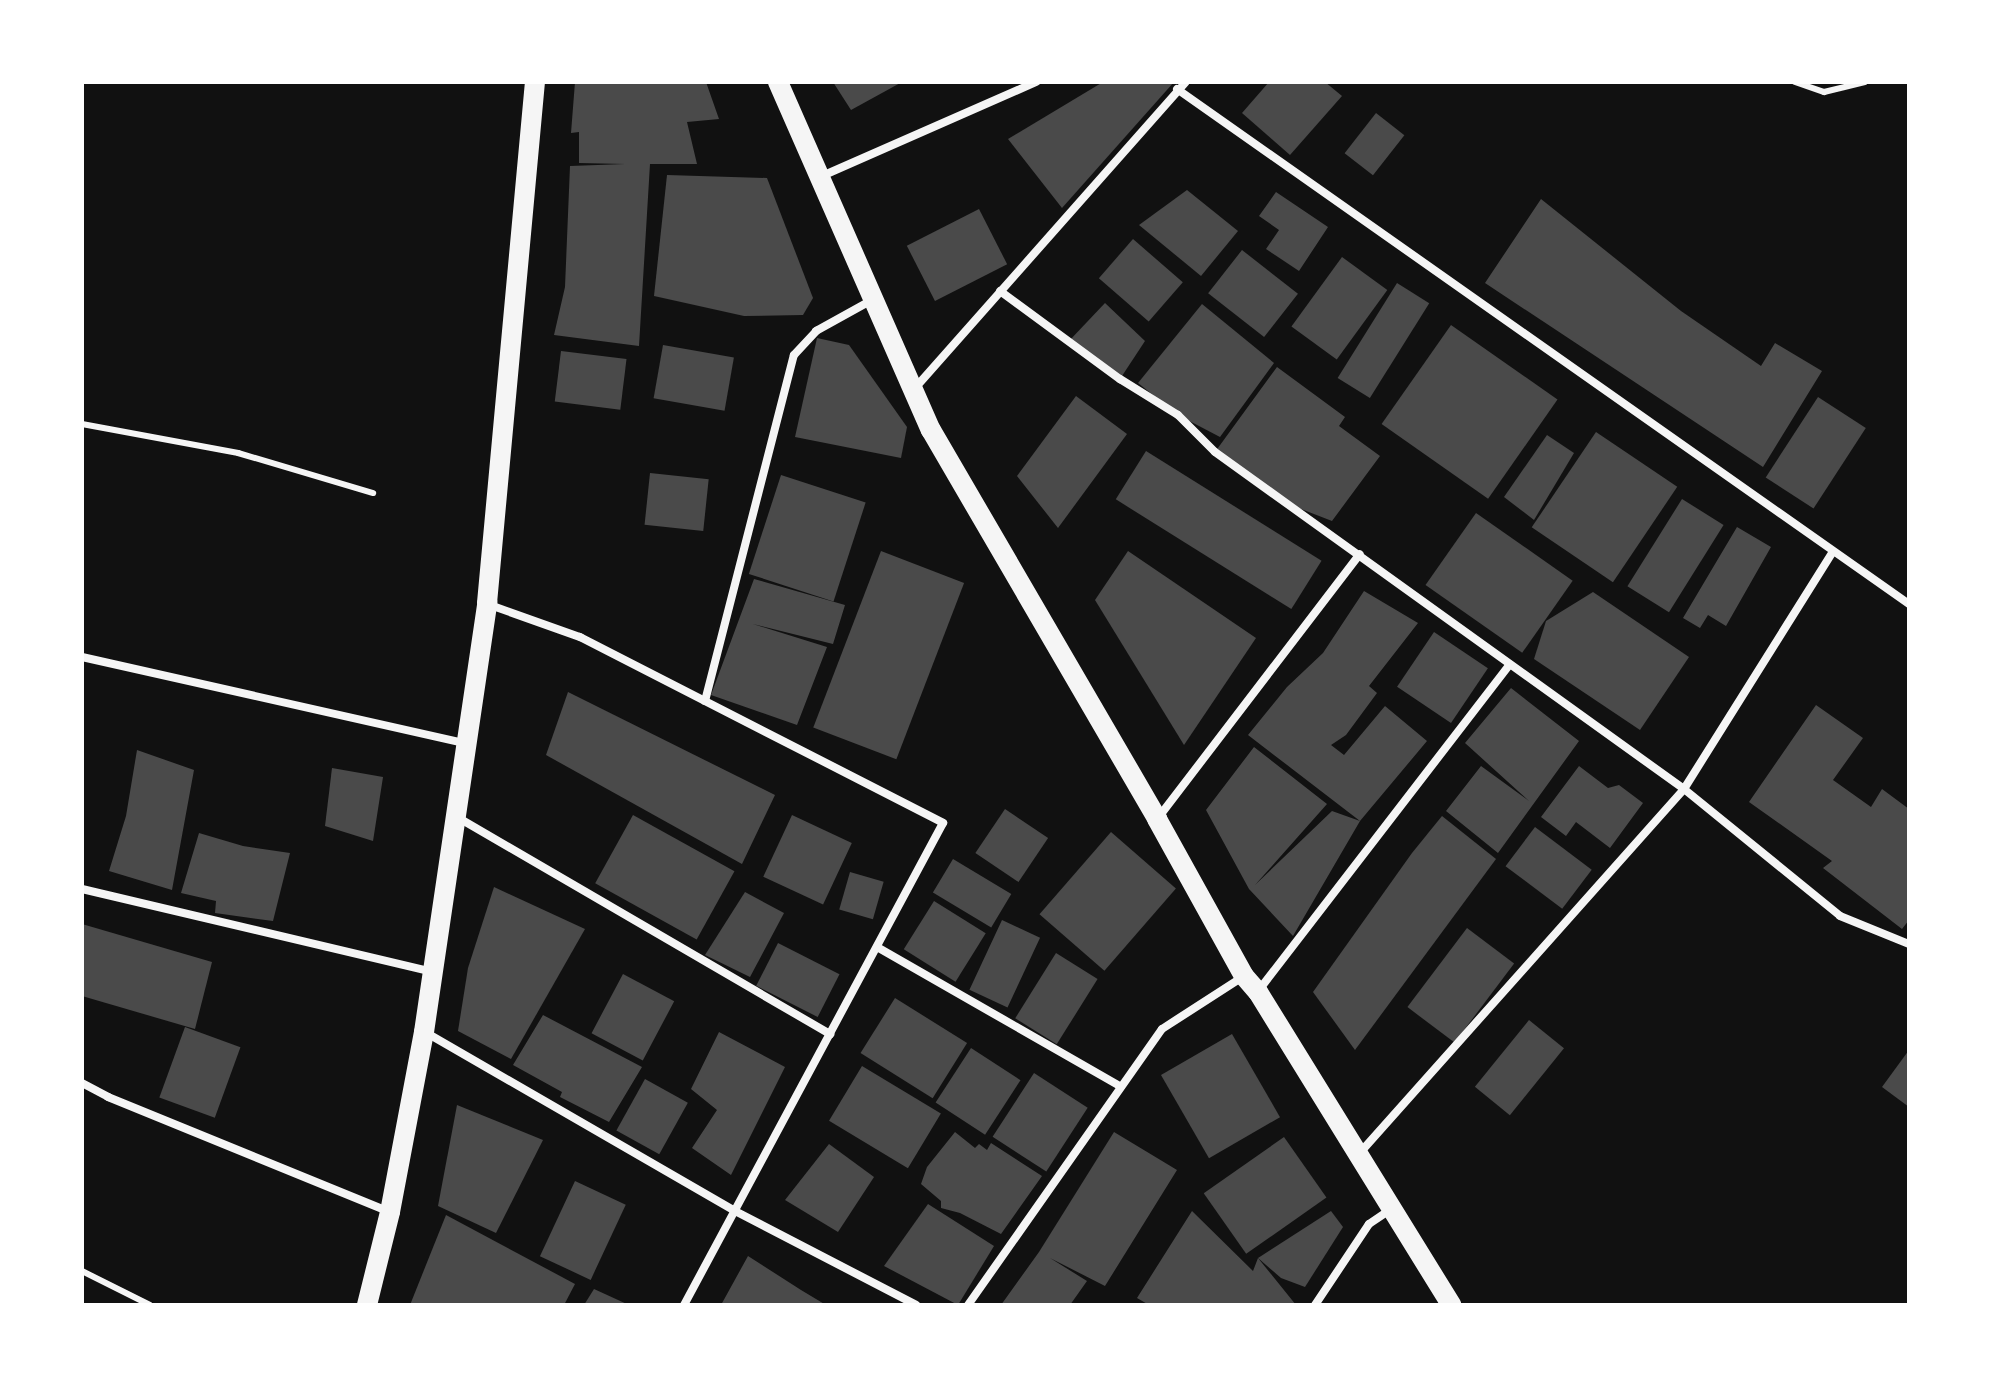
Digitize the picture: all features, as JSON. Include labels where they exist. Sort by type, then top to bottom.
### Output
[{"type":"main road","points":[[367,1305],[390,1212],[424,1032],[487,603],[535,82]]},
{"type":"main road","points":[[778,82],[822,176],[872,300],[931,430],[1251,984],[1451,1305]]},
{"type":"street","points":[[822,176],[1036,82]]},
{"type":"street","points":[[913,390],[1186,82]]},
{"type":"street","points":[[1177,89],[1832,553],[1909,604]]},
{"type":"street","points":[[1000,291],[1120,379],[1178,415],[1215,452],[1684,789],[1840,916],[1909,944]]},
{"type":"street","points":[[705,701],[794,355],[816,331],[872,300]]},
{"type":"street","points":[[1358,1156],[1684,789],[1832,553]]},
{"type":"street","points":[[1157,819],[1360,554]]},
{"type":"street","points":[[487,603],[580,637],[943,823],[684,1305]]},
{"type":"street","points":[[82,657],[467,744]]},
{"type":"street","points":[[968,1305],[1162,1029],[1251,984],[1510,664]]},
{"type":"street","points":[[456,816],[830,1034]]},
{"type":"street","points":[[82,889],[431,971]]},
{"type":"street","points":[[877,947],[1121,1087]]},
{"type":"street","points":[[424,1032],[735,1211],[916,1305]]},
{"type":"street","points":[[82,1083],[108,1097],[390,1212]]},
{"type":"street","points":[[1315,1305],[1369,1224],[1391,1209]]},
{"type":"lane","points":[[1795,82],[1824,92],[1865,82]]},
{"type":"lane","points":[[82,424],[238,453],[373,493]]},
{"type":"lane","points":[[82,1271],[150,1305]]},
{"type":"building","points":[[575,82],[706,82],[719,119],[687,122],[697,164],[650,164],[639,346],[554,335],[565,287],[570,166],[625,164],[579,163],[579,132],[571,133]]},
{"type":"building","points":[[833,82],[902,82],[851,110]]},
{"type":"building","points":[[1103,82],[1174,82],[1062,208],[1008,139]]},
{"type":"building","points":[[1269,82],[1325,82],[1342,96],[1290,155],[1242,113]]},
{"type":"building","points":[[1376,113],[1404,135],[1373,175],[1345,153]]},
{"type":"building","points":[[667,175],[767,178],[813,298],[803,315],[744,316],[654,296]]},
{"type":"building","points":[[1187,190],[1238,231],[1201,276],[1139,225]]},
{"type":"building","points":[[1276,192],[1328,227],[1299,271],[1266,249],[1279,230],[1259,216]]},
{"type":"building","points":[[1541,199],[1681,311],[1761,366],[1775,343],[1822,371],[1763,467],[1485,283]]},
{"type":"building","points":[[979,209],[1007,264],[935,301],[907,246]]},
{"type":"building","points":[[1133,239],[1183,282],[1149,322],[1099,278]]},
{"type":"building","points":[[1242,250],[1298,294],[1264,337],[1208,293]]},
{"type":"building","points":[[1342,257],[1387,290],[1337,359],[1291,327]]},
{"type":"building","points":[[1397,283],[1429,303],[1370,398],[1338,378]]},
{"type":"building","points":[[1105,303],[1145,341],[1120,379],[1069,341]]},
{"type":"building","points":[[1202,304],[1274,363],[1220,437],[1178,415],[1138,383]]},
{"type":"building","points":[[1451,325],[1557,400],[1488,499],[1382,424]]},
{"type":"building","points":[[817,338],[849,345],[907,427],[901,458],[795,437]]},
{"type":"building","points":[[663,345],[734,358],[725,411],[654,398]]},
{"type":"building","points":[[561,351],[627,359],[620,410],[555,402]]},
{"type":"building","points":[[1277,367],[1345,417],[1339,426],[1380,456],[1332,521],[1283,502],[1215,452]]},
{"type":"building","points":[[1076,396],[1127,434],[1058,528],[1017,476]]},
{"type":"building","points":[[1818,397],[1866,428],[1814,509],[1766,478]]},
{"type":"building","points":[[1596,432],[1677,487],[1613,582],[1532,527]]},
{"type":"building","points":[[1547,435],[1574,453],[1534,520],[1504,497]]},
{"type":"building","points":[[1146,451],[1322,561],[1291,609],[1116,499]]},
{"type":"building","points":[[650,473],[709,479],[703,531],[645,525]]},
{"type":"building","points":[[781,475],[866,503],[834,601],[749,574]]},
{"type":"building","points":[[1682,499],[1724,525],[1669,612],[1627,586]]},
{"type":"building","points":[[1476,513],[1573,581],[1522,653],[1426,585]]},
{"type":"building","points":[[1737,527],[1771,547],[1726,626],[1708,615],[1700,628],[1683,618]]},
{"type":"building","points":[[881,551],[964,583],[896,759],[813,727]]},
{"type":"building","points":[[1128,551],[1256,638],[1184,745],[1095,600]]},
{"type":"building","points":[[754,579],[845,605],[833,644],[753,624],[827,647],[797,725],[711,695]]},
{"type":"building","points":[[1364,591],[1418,623],[1369,686],[1377,693],[1346,735],[1331,745],[1344,755],[1385,706],[1427,741],[1360,821],[1248,735],[1287,687],[1323,653]]},
{"type":"building","points":[[1593,592],[1689,657],[1640,730],[1534,659],[1546,621]]},
{"type":"building","points":[[1434,632],[1488,668],[1451,723],[1397,687]]},
{"type":"building","points":[[1511,688],[1579,741],[1498,853],[1446,811],[1481,766],[1529,801],[1465,743]]},
{"type":"building","points":[[568,692],[775,795],[742,864],[546,755]]},
{"type":"building","points":[[1816,705],[1863,738],[1833,780],[1871,807],[1882,789],[1909,809],[1909,920],[1902,929],[1823,868],[1832,861],[1749,802]]},
{"type":"building","points":[[1254,747],[1327,804],[1255,885],[1332,811],[1360,821],[1293,936],[1249,889],[1206,810]]},
{"type":"building","points":[[137,750],[194,770],[172,890],[109,871],[126,816]]},
{"type":"building","points":[[1579,766],[1608,788],[1619,785],[1643,803],[1610,848],[1576,822],[1566,836],[1541,817]]},
{"type":"building","points":[[332,768],[383,777],[373,841],[325,826]]},
{"type":"building","points":[[1005,809],[1048,838],[1018,882],[975,853]]},
{"type":"building","points":[[633,815],[734,871],[697,939],[595,883]]},
{"type":"building","points":[[792,815],[852,843],[823,905],[763,877]]},
{"type":"building","points":[[1442,816],[1496,859],[1355,1050],[1313,992]]},
{"type":"building","points":[[1535,827],[1592,870],[1562,909],[1506,866]]},
{"type":"building","points":[[1111,832],[1176,888],[1104,971],[1039,914]]},
{"type":"building","points":[[199,833],[243,846],[290,853],[273,921],[215,913],[216,901],[181,893]]},
{"type":"building","points":[[953,859],[1011,894],[991,927],[933,892]]},
{"type":"building","points":[[850,872],[884,882],[873,919],[839,909]]},
{"type":"building","points":[[494,887],[585,929],[511,1059],[458,1031],[468,968]]},
{"type":"building","points":[[745,892],[784,913],[750,977],[705,955]]},
{"type":"building","points":[[934,901],[986,933],[956,982],[904,949]]},
{"type":"building","points":[[1002,920],[1040,938],[1008,1008],[969,990]]},
{"type":"building","points":[[82,924],[212,962],[195,1029],[82,996]]},
{"type":"building","points":[[1467,928],[1514,964],[1455,1043],[1407,1007]]},
{"type":"building","points":[[778,943],[839,974],[818,1017],[756,986]]},
{"type":"building","points":[[1056,953],[1098,979],[1057,1044],[1015,1018]]},
{"type":"building","points":[[623,974],[674,1001],[643,1060],[592,1033]]},
{"type":"building","points":[[895,998],[967,1043],[933,1098],[861,1053]]},
{"type":"building","points":[[543,1015],[642,1067],[609,1122],[560,1097],[562,1092],[513,1065]]},
{"type":"building","points":[[1529,1020],[1564,1048],[1510,1115],[1475,1087]]},
{"type":"building","points":[[185,1027],[240,1047],[215,1118],[159,1097]]},
{"type":"building","points":[[719,1032],[785,1067],[731,1175],[692,1148],[717,1110],[691,1089]]},
{"type":"building","points":[[1232,1034],[1280,1117],[1209,1158],[1161,1075]]},
{"type":"building","points":[[971,1048],[1020,1080],[985,1135],[936,1103]]},
{"type":"building","points":[[1909,1050],[1909,1107],[1882,1087]]},
{"type":"building","points":[[862,1066],[941,1113],[908,1168],[829,1121]]},
{"type":"building","points":[[1034,1073],[1088,1108],[1046,1172],[993,1137]]},
{"type":"building","points":[[645,1079],[688,1103],[659,1154],[616,1131]]},
{"type":"building","points":[[457,1105],[543,1140],[496,1233],[438,1206]]},
{"type":"building","points":[[955,1132],[975,1148],[979,1144],[987,1150],[991,1143],[1042,1176],[1001,1234],[960,1213],[941,1208],[941,1201],[921,1184],[927,1167]]},
{"type":"building","points":[[1114,1132],[1177,1170],[1105,1286],[1050,1258],[1087,1281],[1070,1305],[1001,1305],[1039,1252]]},
{"type":"building","points":[[1284,1137],[1326,1198],[1246,1254],[1204,1193]]},
{"type":"building","points":[[829,1144],[874,1177],[838,1232],[785,1200]]},
{"type":"building","points":[[575,1181],[626,1205],[591,1280],[540,1256]]},
{"type":"building","points":[[928,1204],[994,1246],[958,1305],[884,1266]]},
{"type":"building","points":[[1192,1211],[1253,1271],[1258,1258],[1296,1305],[1149,1305],[1137,1298]]},
{"type":"building","points":[[1331,1211],[1343,1227],[1305,1287],[1281,1278],[1258,1258]]},
{"type":"building","points":[[446,1215],[575,1284],[564,1305],[410,1305]]},
{"type":"building","points":[[748,1256],[801,1290],[826,1305],[721,1305]]},
{"type":"building","points":[[594,1289],[629,1305],[584,1305]]}]
